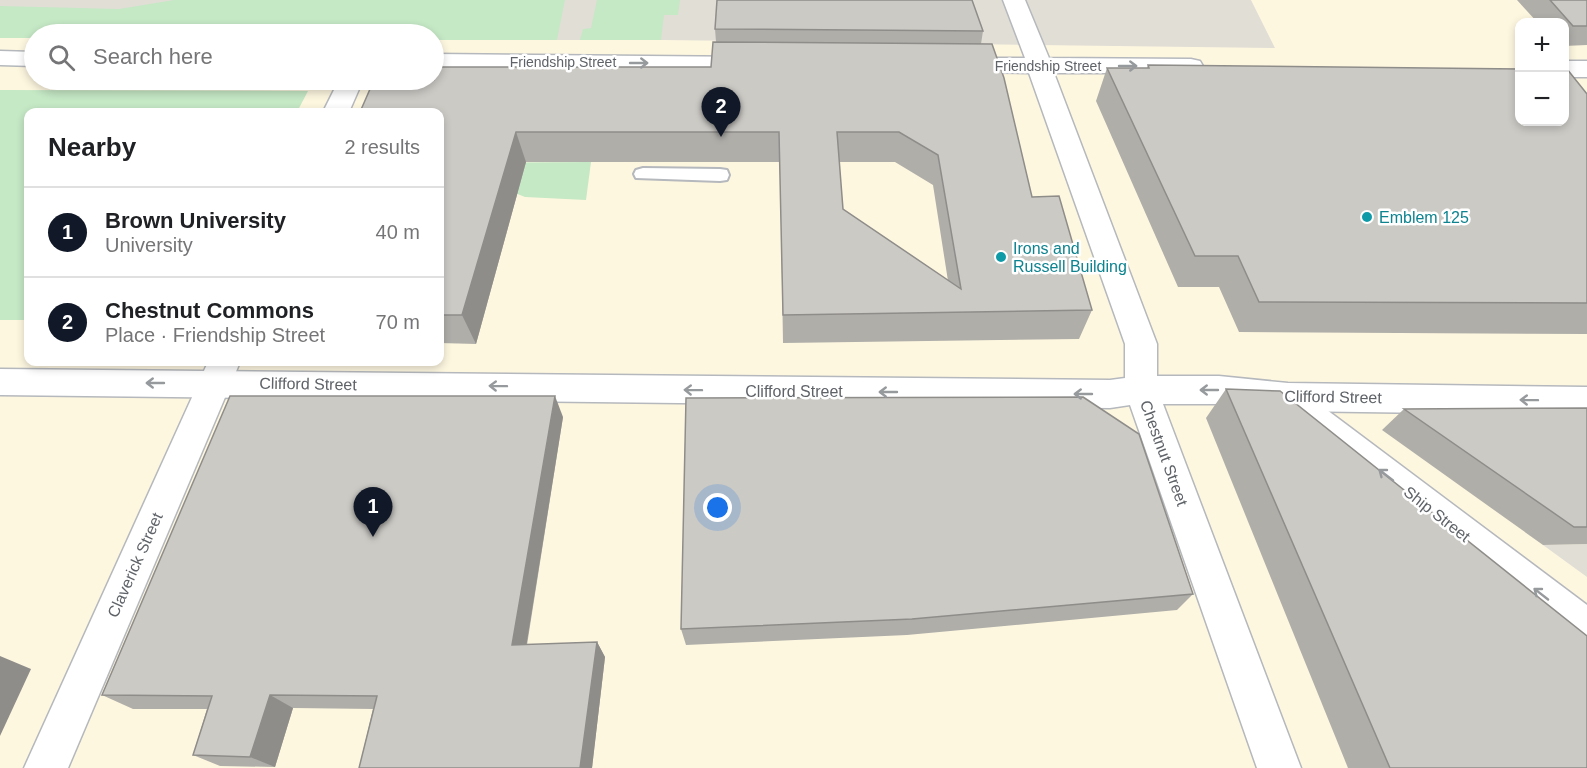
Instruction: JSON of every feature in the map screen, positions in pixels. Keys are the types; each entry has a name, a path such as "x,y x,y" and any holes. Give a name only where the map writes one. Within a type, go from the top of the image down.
{"street":[{"name":"Chestnut Street","path":"1014,0 1141,344 1141,390 1279,768"},
{"path":"0,58 24,59"},
{"name":"Friendship Street","path":"444,62 778,64"},
{"name":"Friendship Street","path":"932,65 1208,67"},
{"path":"1569,69 1587,69"},
{"path":"338,108 346,90"},
{"name":"Clifford Street","path":"0,382 219,373 1110,394 1141,390 1219,390 1288,397 1587,401"},
{"name":"Claverick Street","path":"46,768 219,373"},
{"name":"Ship Street","path":"1288,397 1587,629"}],"lane":[{"path":"644,174 720,175"}],"shaded area":[{"path":"0,0 1587,0 1587,768 0,768"},
{"path":"0,0 1251,0 1275,48 661,40 444,40 444,24 24,24 24,38 0,38"},
{"path":"1587,544 1587,577 1543,545"}],"green space":[{"path":"174,0 565,0 557,40 444,40 444,24 24,24 24,38 0,38 0,6 119,9"},
{"path":"597,0 680,0 678,15 664,15 661,40 580,40 583,29 591,28"},
{"path":"0,90 308,91 299,108 24,108 24,320 0,320"},
{"path":"591,162 586,200 525,197 444,163"}],"building":[{"path":"717,0 972,0 983,31 715,29"},
{"path":"1550,0 1587,0 1587,26 1573,26 1569,18 1566,18"},
{"path":"713,42 992,44 1004,78 1032,197 1059,196 1092,310 783,315 779,132 516,132 462,315 444,315 444,108 362,108 370,90 444,90 444,67 711,67","holes":["837,132 899,132 938,155 961,289 843,209"]},
{"name":"Emblem 125","path":"1148,65 1515,69 1515,126 1569,126 1569,72 1587,94 1587,303 1259,302 1238,256 1195,256 1107,68 1149,68"},
{"path":"1226,389 1280,391 1587,636 1587,768 1390,768"},
{"path":"230,396 555,396 512,645 597,642 580,768 359,768 377,696 270,695 250,757 193,755 212,696 102,695"},
{"path":"1083,397 1139,434 1193,594 912,619 681,629 686,398"},
{"path":"1587,408 1587,527 1574,527 1404,409"}],"place":[{"name":"Chestnut Commons","path":"721,137"},
{"name":"Emblem 125","path":"1367,217"},
{"name":"Irons and Russell Building","path":"1001,257"},
{"name":"Brown University","path":"373,537"}]}
